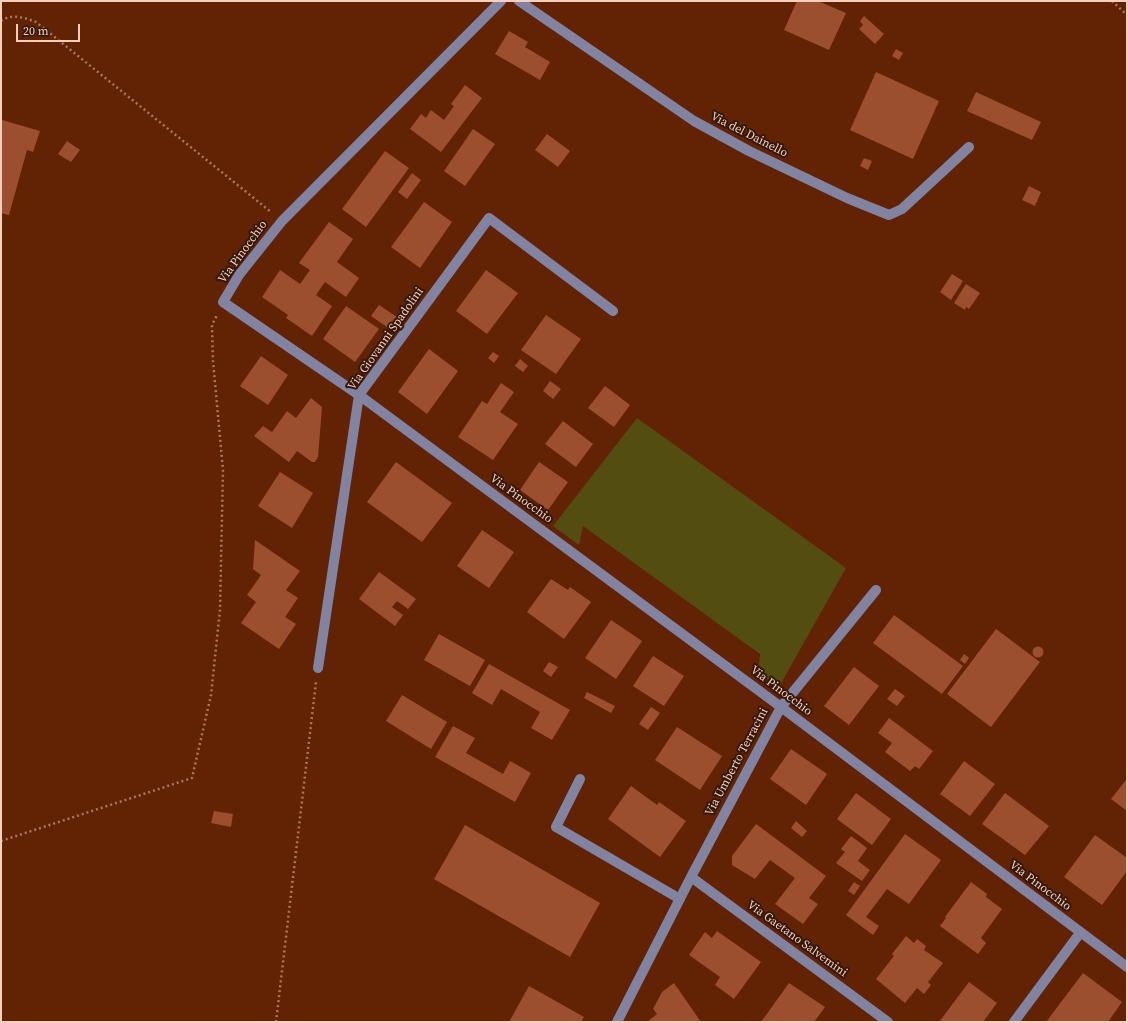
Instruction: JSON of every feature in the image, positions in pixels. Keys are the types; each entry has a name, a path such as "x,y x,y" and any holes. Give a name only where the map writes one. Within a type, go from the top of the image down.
{"street":[{"name":"Via Pinocchio","path":"500,1 282,221 239,274 223,302 359,395 781,707 1127,967"},
{"name":"Via del Dainello","path":"519,1 694,121 756,155 846,198 889,215 902,208 969,147"},
{"name":"Via Giovanni Spadolini","path":"318,668 359,395 489,218 613,311"},
{"name":"Via Umberto Terracini","path":"617,1022 680,898 781,707 876,590"},
{"path":"580,779 556,827 680,898"},
{"name":"Via Gaetano Salvemini","path":"691,877 888,1022"},
{"path":"1014,1022 1080,933"}],"path":[{"path":"1112,1 1127,15"},
{"path":"1,21 5,18 22,16 36,22 282,221"},
{"path":"1,841 192,778 211,695 220,610 223,470 213,361 212,325 223,302"},
{"path":"276,1022 318,668"}],"shaded area":[{"path":"637,418 846,568 780,685 758,675 760,654 583,526 579,545 553,526"}],"building":[{"path":"797,1 818,1 846,13 829,50 784,30"},
{"path":"864,16 884,34 875,44 859,29 863,25 860,21"},
{"path":"509,31 528,42 525,47 550,62 540,80 495,54"},
{"path":"896,49 903,53 899,60 892,56"},
{"path":"876,72 939,101 913,159 850,130"},
{"path":"465,85 482,98 441,152 410,129 421,114 426,118 431,110 444,120 454,106 451,104"},
{"path":"976,92 1041,122 1032,140 967,111"},
{"path":"2,120 40,131 33,152 27,150 9,215 1,213"},
{"path":"473,129 495,144 465,186 444,171"},
{"path":"547,134 570,151 558,167 535,150"},
{"path":"67,141 80,150 71,162 58,154"},
{"path":"385,151 409,168 366,227 342,209"},
{"path":"864,158 872,161 868,170 860,166"},
{"path":"412,173 421,180 407,199 398,192"},
{"path":"1029,186 1041,192 1035,206 1022,200"},
{"path":"424,202 452,222 420,268 391,247"},
{"path":"329,222 353,239 337,262 359,278 346,297 325,282 316,295 332,306 312,336 286,318 288,315 262,297 280,270 300,284 310,270 299,263"},
{"path":"486,270 518,293 487,334 456,311"},
{"path":"952,274 963,281 951,300 940,292"},
{"path":"966,284 980,293 969,309 966,307 965,310 954,303"},
{"path":"379,305 397,317 390,329 371,316"},
{"path":"346,306 379,329 355,362 323,339"},
{"path":"546,315 581,339 556,374 521,350"},
{"path":"429,349 458,371 427,414 398,392"},
{"path":"493,352 499,356 494,363 488,358"},
{"path":"261,356 288,375 268,405 240,386"},
{"path":"520,359 528,366 523,372 515,366"},
{"path":"550,381 561,389 553,399 543,391"},
{"path":"501,383 514,392 500,412 518,424 493,460 458,437 482,401 487,404"},
{"path":"605,386 630,405 614,427 588,408"},
{"path":"311,398 322,407 318,457 315,462 312,462 297,451 289,462 254,436 263,426 272,432 287,411 296,418"},
{"path":"563,421 593,444 576,467 545,444"},
{"path":"396,462 452,503 422,542 367,502"},
{"path":"539,462 568,482 548,510 520,490"},
{"path":"280,472 313,493 292,528 258,506"},
{"path":"482,530 514,552 489,588 457,566"},
{"path":"255,540 300,571 286,590 298,598 285,617 296,624 279,649 241,623 256,602 247,595 261,575 253,569"},
{"path":"379,572 416,599 408,609 397,601 392,607 403,615 395,626 359,599"},
{"path":"551,579 568,590 570,587 591,602 564,639 527,612"},
{"path":"894,615 963,666 942,694 873,643"},
{"path":"611,620 642,641 616,679 585,658"},
{"path":"996,629 1040,662 991,727 947,694"},
{"path":"439,634 485,660 470,686 424,660"},
{"path":"1036,647 1040,647 1042,648 1042,656 1036,657 1033,654 1033,650"},
{"path":"964,654 969,658 965,664 960,660"},
{"path":"653,656 684,676 664,706 633,686"},
{"path":"549,662 558,667 551,677 543,671"},
{"path":"489,664 570,710 552,740 531,728 540,712 501,689 492,705 472,693"},
{"path":"854,667 879,686 849,725 824,706"},
{"path":"895,689 905,696 897,706 887,699"},
{"path":"587,692 615,706 611,713 584,698"},
{"path":"402,695 447,722 431,749 386,721"},
{"path":"651,707 660,713 648,730 639,724"},
{"path":"889,718 933,751 919,769 915,766 910,771 885,752 892,743 878,733"},
{"path":"453,726 475,738 466,753 503,774 510,761 531,773 515,802 435,757"},
{"path":"677,727 722,756 700,790 655,760"},
{"path":"791,749 827,774 806,805 770,779"},
{"path":"964,761 995,784 970,816 940,794"},
{"path":"1126,780 1127,781 1127,811 1111,799"},
{"path":"631,786 657,805 659,802 686,821 660,857 608,819"},
{"path":"856,793 891,819 872,845 837,819"},
{"path":"1005,793 1049,826 1025,855 982,824"},
{"path":"214,811 233,814 231,827 211,823"},
{"path":"796,821 807,831 802,837 791,828"},
{"path":"756,824 826,876 809,898 818,904 803,924 775,904 795,878 770,860 755,879 732,865 732,856"},
{"path":"465,825 600,903 570,957 434,879"},
{"path":"905,834 941,860 909,904 887,889 866,917 879,926 873,935 846,915"},
{"path":"1095,835 1127,858 1127,871 1102,905 1064,877"},
{"path":"851,836 867,848 858,861 870,870 862,881 836,863 845,852 841,849"},
{"path":"854,882 860,886 854,895 848,891"},
{"path":"971,882 987,894 986,897 1002,909 981,938 986,943 978,954 940,926"},
{"path":"717,931 761,962 734,999 715,985 720,977 689,955 705,932 712,938"},
{"path":"906,936 914,943 917,939 926,946 924,950 943,963 928,982 931,985 924,994 917,988 905,1003 876,979 894,956 892,954"},
{"path":"1083,973 1122,1002 1108,1022 1046,1022"},
{"path":"969,982 997,1003 983,1022 939,1022"},
{"path":"674,983 701,1022 647,1022 657,1014 653,1009 662,992"},
{"path":"789,983 825,1007 814,1022 761,1022"},
{"path":"529,986 584,1017 581,1022 509,1022"}]}
